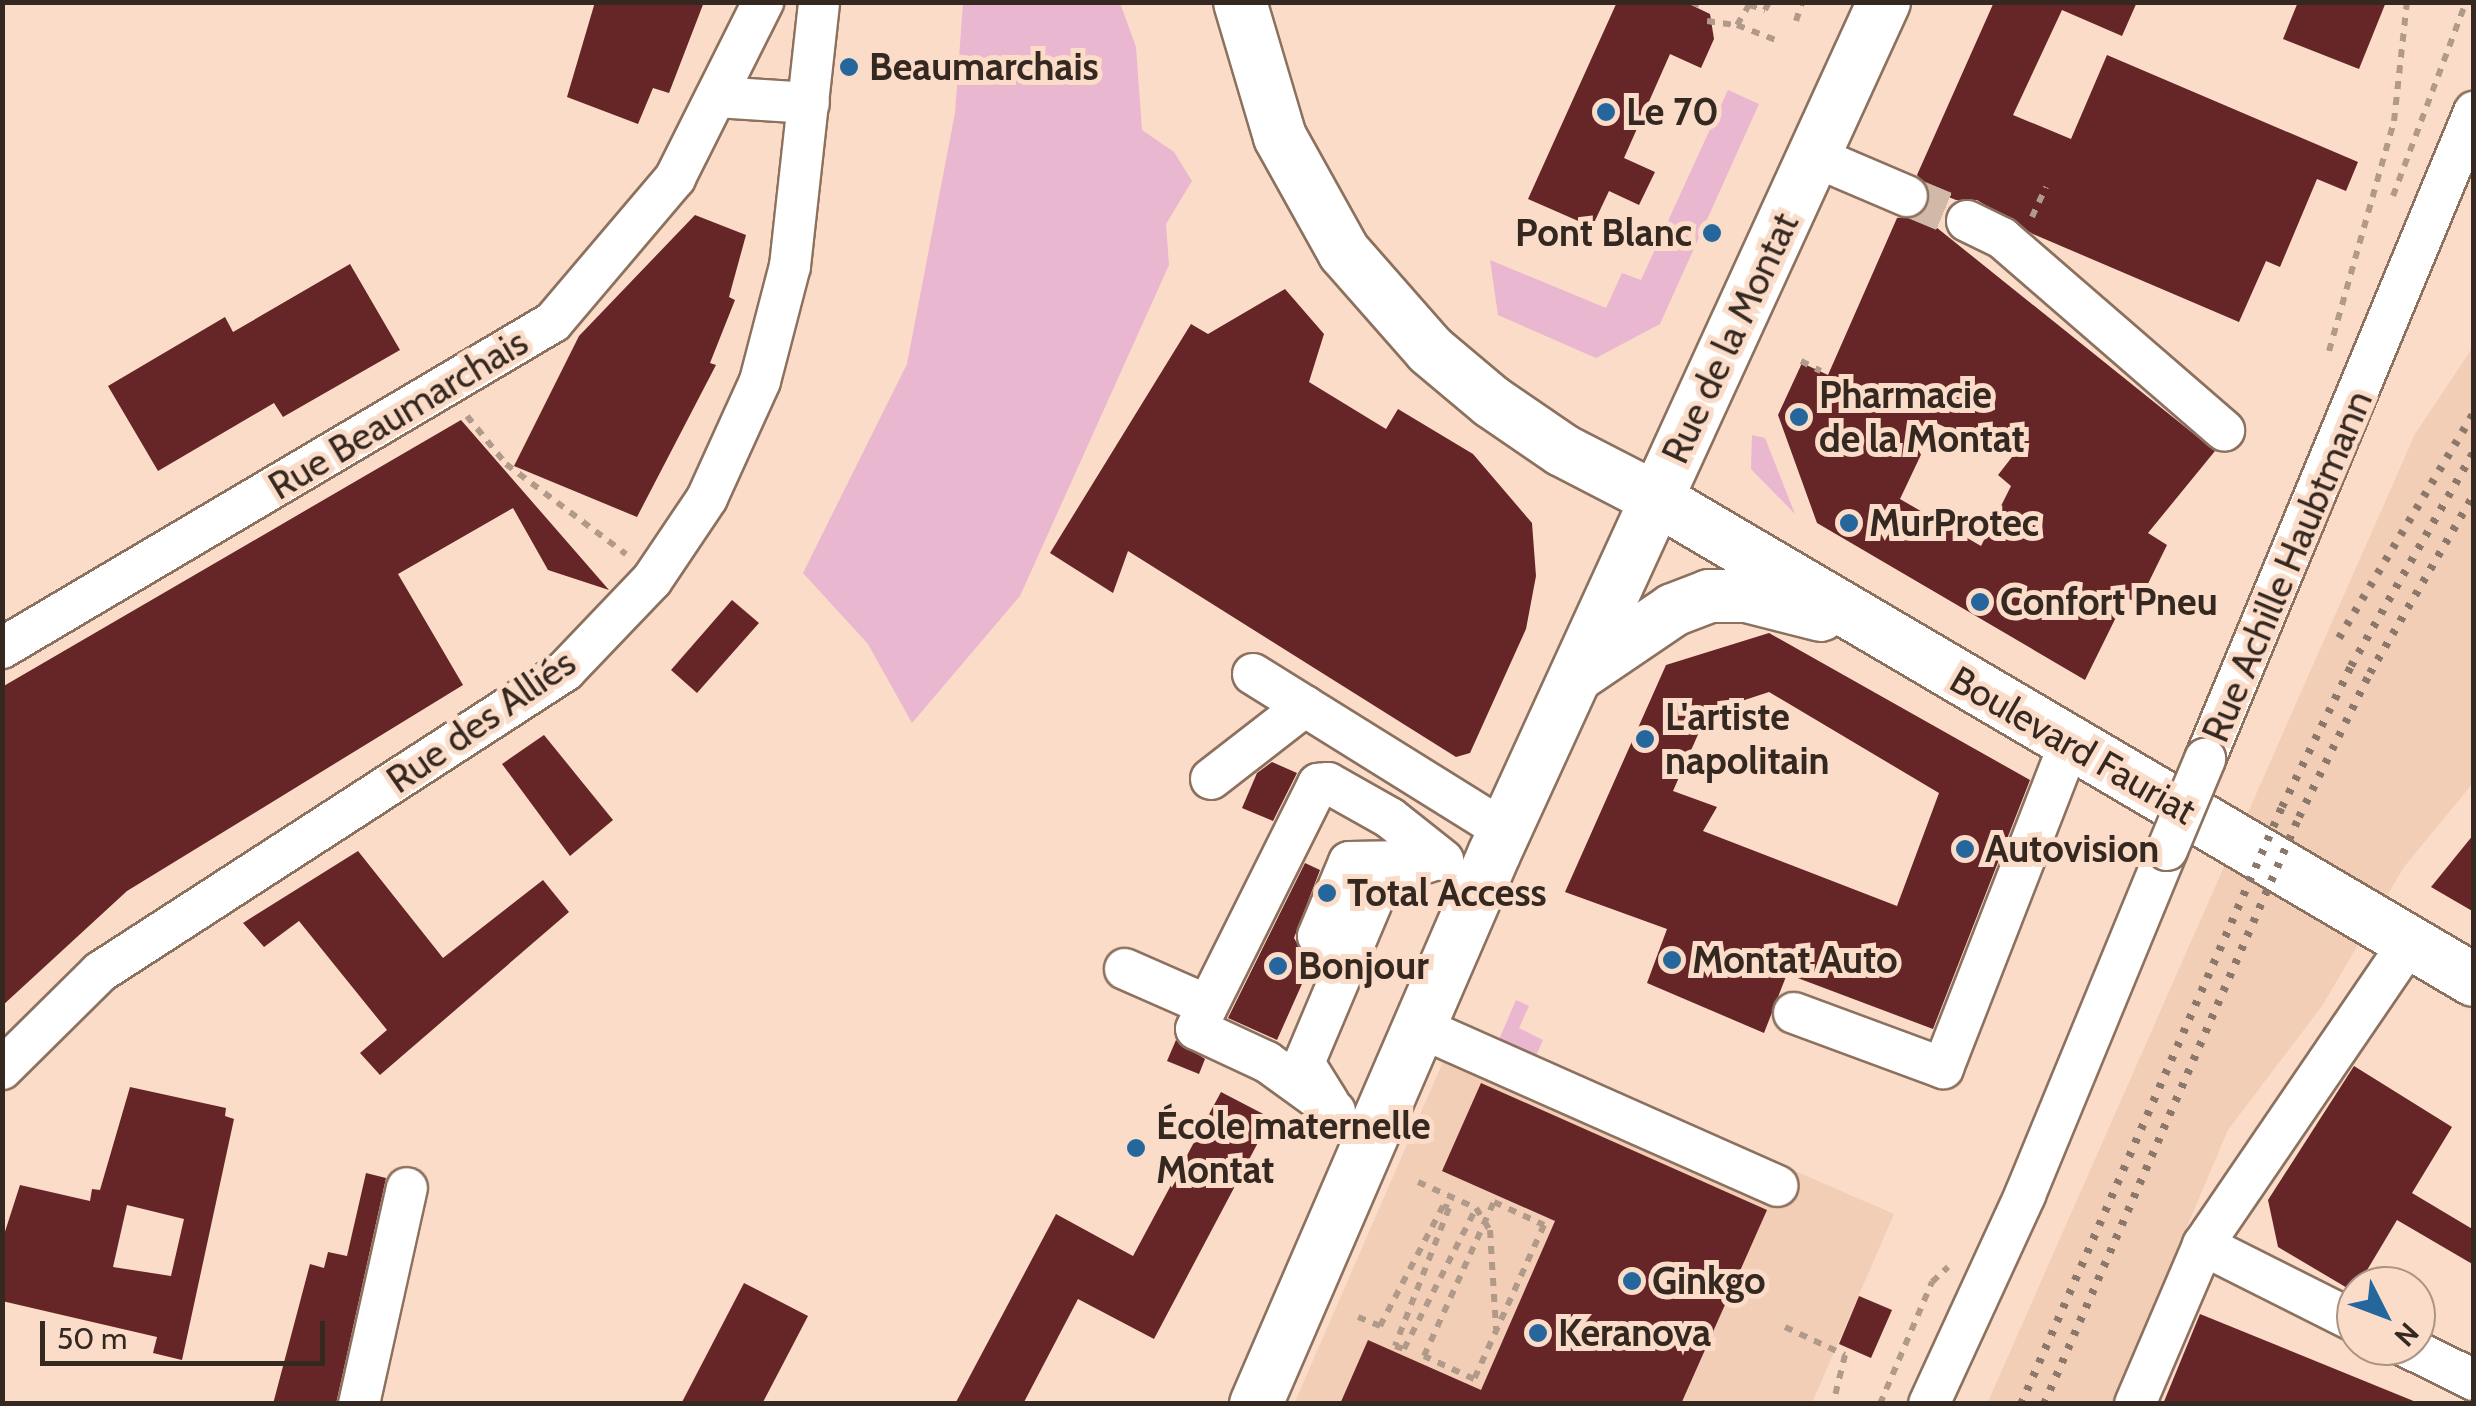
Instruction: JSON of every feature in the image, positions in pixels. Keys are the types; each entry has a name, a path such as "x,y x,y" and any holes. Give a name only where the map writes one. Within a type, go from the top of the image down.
{"main road":[{"name":"Boulevard Fauriat","path":"1240,2 1280,138 1344,252 1430,350 1492,402 1562,450 1655,498 2474,980"},
{"name":"Rue de la Montat","path":"1256,1404 1352,1129 1419,1027 1655,498 1884,2"},
{"name":"Boulevard Fauriat","path":"1578,674 1673,610 1709,596 1747,596 1880,631"}],"street":[{"name":"Rue Beaumarchais","path":"2,648 553,322 675,178 763,2"},
{"name":"Rue des Alliés","path":"2,1070 100,972 565,671 652,580 707,498 760,381 790,266 819,2"},
{"path":"717,97 809,103"},
{"name":"Rue Achille Haubtmann","path":"1930,1404 2025,1195 2474,112"},
{"path":"1814,156 1907,196"},
{"path":"1967,222 2002,238 2224,430"},
{"path":"1253,674 1499,842"},
{"path":"1211,779 1305,706"},
{"path":"1794,1013 1943,1068 2070,744"},
{"path":"1259,921 1312,790 1323,782 1390,818 1437,860"},
{"path":"1343,970 1318,936 1349,862 1437,860 1499,842"},
{"path":"1352,1129 1266,1062 1196,1029 1207,1005 1310,844 1437,860"},
{"path":"1259,921 1343,970"},
{"path":"2135,1404 2202,1245 2409,943"},
{"path":"1125,969 1207,1005"},
{"path":"1343,970 1304,1063 1352,1129"},
{"path":"1419,1027 1777,1186"},
{"path":"359,1404 407,1188"},
{"path":"2202,1245 2336,1312"},
{"path":"2436,1361 2474,1380"}],"path":[{"path":"1737,25 1748,5 1765,10 1770,2"},
{"path":"1796,21 1802,2"},
{"path":"2326,361 2394,121 2407,2"},
{"path":"1707,22 1737,25 1781,42"},
{"path":"2034,214 2046,187"},
{"path":"1801,361 1822,370"},
{"path":"444,387 506,464 623,551 652,580"},
{"path":"1418,1182 1476,1208 1485,1222 1496,1329"},
{"path":"1494,1202 1544,1224 1496,1329 1474,1378 1424,1356 1494,1202"},
{"path":"1358,1317 1380,1326 1443,1206 1449,1208 1395,1346 1404,1349 1476,1208"},
{"path":"1785,1327 1846,1356 1834,1404"}],"shaded area":[{"path":"963,3 1120,3 1136,47 1142,130 1174,152 1192,181 1166,224 1169,265 1020,596 912,723 868,644 803,573 907,364 955,113"},
{"path":"1728,90 1759,104 1660,324 1596,358 1498,315 1490,260 1606,308 1622,273 1641,280"},
{"path":"2473,347 2473,783 2404,867 2322,1006 2228,1130 2112,1403 1987,1404 2415,434"},
{"path":"1752,435 1765,438 1795,514 1751,469"},
{"path":"1516,1000 1529,1006 1519,1028 1543,1040 1535,1058 1498,1042"},
{"path":"1459,1025 1894,1214 1812,1403 1294,1404"}],"building":[{"path":"595,2 704,2 669,93 653,88 638,124 567,97"},
{"name":"Le 70","path":"1617,2 1685,2 1710,14 1714,39 1701,68 1670,54 1624,158 1655,172 1639,205 1609,191 1592,227 1528,199"},
{"path":"1994,2 2137,2 2122,36 2062,10 2013,115 2071,139 2107,55 2358,162 2346,191 2317,179 2280,267 2266,261 2239,322 2033,234 1977,200 1956,200 1929,189 1917,175"},
{"path":"2298,2 2386,2 2359,69 2283,39"},
{"path":"695,215 746,235 729,297 735,300 710,363 716,365 637,517 514,466 579,336"},
{"path":"1921,215 2215,451 2148,533 2167,545 2138,604 2126,597 2085,680 1817,523 1778,415 1802,363 1828,375 1897,218","holes":["1936,423 2012,457 1998,475 2011,486 1981,546 1900,499"]},
{"path":"350,264 400,350 283,417 274,403 158,471 108,386 225,317 233,332"},
{"path":"1285,289 1324,334 1309,382 1386,429 1398,409 1473,454 1532,523 1536,576 1526,629 1470,753 1456,757 1128,551 1113,593 1050,553 1191,324 1208,334"},
{"path":"461,420 609,590 548,570 513,508 398,574 463,685 127,891 2,1006 2,687"},
{"path":"732,600 759,623 697,693 671,670"},
{"path":"1769,633 2030,780 1933,1029 1787,974 1764,1033 1647,983 1667,929 1565,892 1666,665","holes":["1769,692 1939,793 1897,906 1703,831 1717,807 1673,791 1708,712"]},
{"path":"544,735 613,820 570,856 502,764"},
{"path":"1272,762 1297,773 1273,821 1242,808 1257,773"},
{"path":"2474,834 2474,912 2431,887"},
{"path":"358,851 443,958 543,880 569,912 380,1075 360,1053 387,1030 299,921 264,947 243,923"},
{"path":"1305,863 1320,870 1294,938 1310,966 1277,1040 1228,1018"},
{"path":"1176,1040 1205,1059 1199,1074 1167,1061"},
{"path":"2354,1066 2452,1127 2412,1193 2474,1230 2474,1265 2397,1220 2370,1266 2336,1266 2336,1281 2278,1247 2268,1200"},
{"name":"Ginkgo","path":"1481,1083 1767,1210 1681,1404 1340,1404 1368,1340 1481,1390 1555,1221 1442,1171"},
{"path":"130,1087 226,1108 225,1116 234,1119 182,1360 153,1353 157,1337 2,1301 2,1241 20,1185 90,1201 92,1189 100,1190","holes":["127,1205 184,1219 171,1276 113,1267"]},
{"path":"1221,1092 1271,1118 1154,1339 1078,1299 1023,1404 955,1404 1056,1214 1133,1256"},
{"path":"366,1173 386,1178 336,1404 273,1404 310,1264 324,1268 328,1252 347,1256"},
{"path":"744,1283 808,1316 762,1404 681,1404"},
{"path":"1859,1296 1892,1310 1871,1358 1839,1344"},
{"path":"2200,1314 2416,1402 2416,1404 2163,1404"}],"tunnel":[{"path":"1907,196 1967,221"}],"railway":[{"path":"2339,638 2474,412"},
{"path":"2021,1404 2282,807 2351,666 2474,451"},
{"path":"2044,1404 2299,817 2370,673 2474,494"}],"place":[{"name":"Beaumarchais","path":"849,67"},
{"name":"Le 70","path":"1606,112"},
{"name":"Pont Blanc","path":"1712,233"},
{"name":"Pharmacie de la Montat","path":"1799,417"},
{"name":"MurProtec","path":"1849,523"},
{"name":"Confort Pneu","path":"1980,602"},
{"name":"L'artiste napolitain","path":"1645,739"},
{"name":"Autovision","path":"1965,849"},
{"name":"Total Access","path":"1327,893"},
{"name":"Montat Auto","path":"1672,960"},
{"name":"Bonjour","path":"1278,966"},
{"name":"École maternelle Montat","path":"1136,1148"},
{"name":"Ginkgo","path":"1632,1281"},
{"name":"Keranova","path":"1538,1333"}]}
